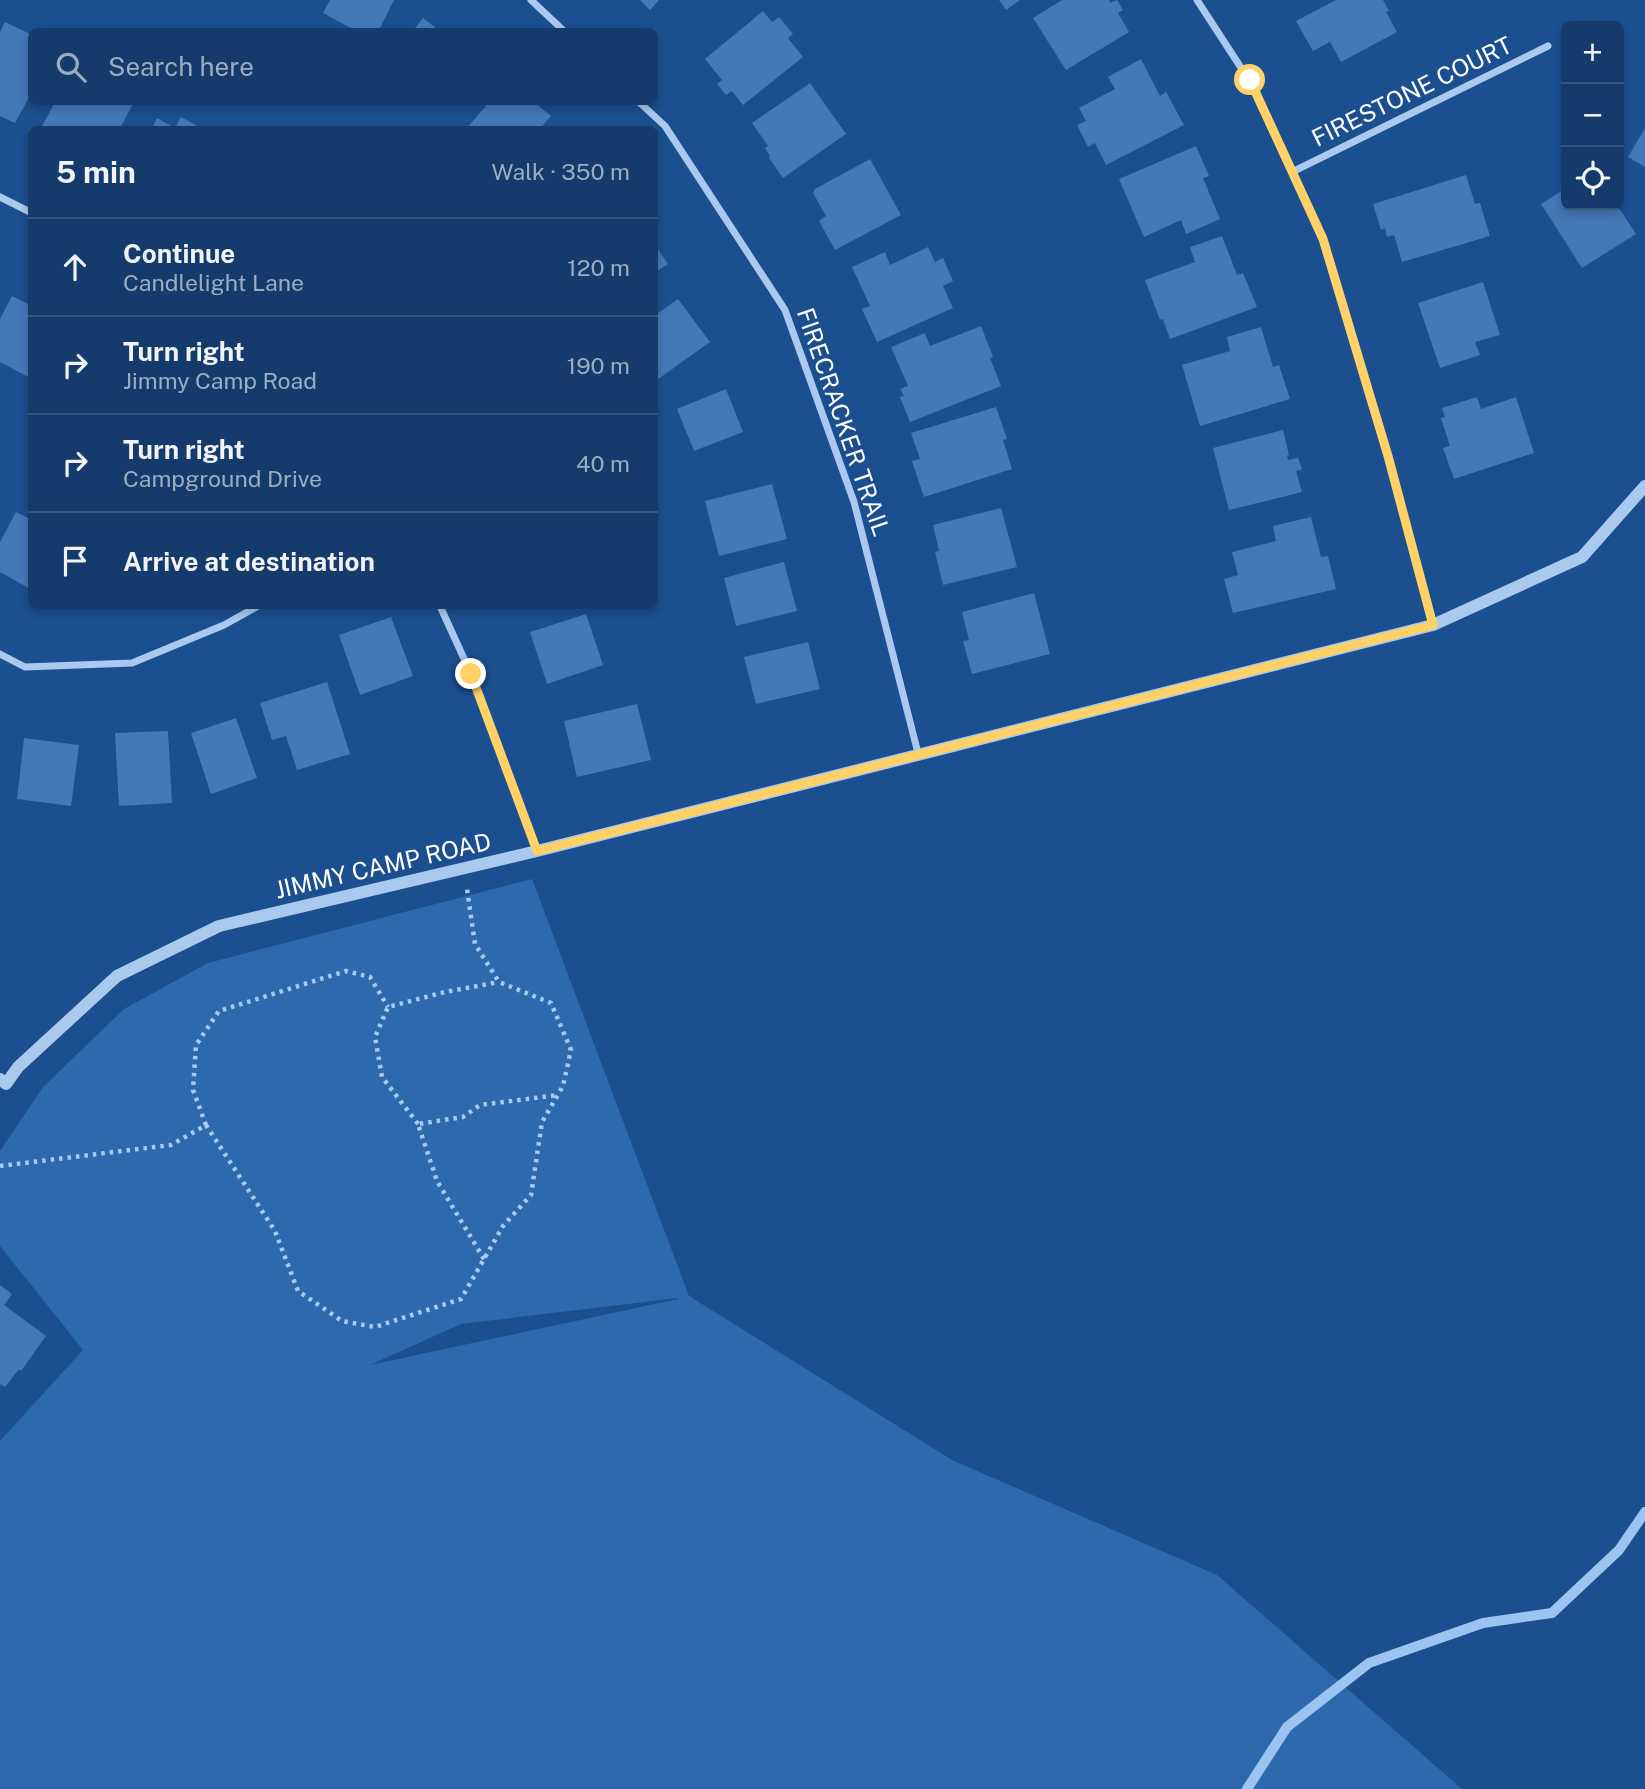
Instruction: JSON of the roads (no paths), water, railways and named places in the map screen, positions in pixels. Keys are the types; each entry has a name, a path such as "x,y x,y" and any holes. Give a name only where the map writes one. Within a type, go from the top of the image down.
{"street":[{"path":"531,0 561,28"},
{"path":"1197,0 1250,80 1323,239 1388,456 1433,625"},
{"name":"FIRESTONE COURT","path":"1292,172 1548,46"},
{"name":"FIRECRACKER TRAIL","path":"642,105 665,126 785,310 854,502 918,753"},
{"path":"0,197 28,211"},
{"name":"JIMMY CAMP ROAD","path":"2,1086 18,1067 117,976 219,926 537,851 1433,625 1581,557 1645,486"},
{"path":"0,654 24,667 132,663 224,625 253,609"},
{"path":"441,609 471,674 537,851"}],"waterway":[{"path":"1247,1789 1287,1727 1369,1663 1483,1623 1552,1613 1619,1550 1645,1512"}]}
